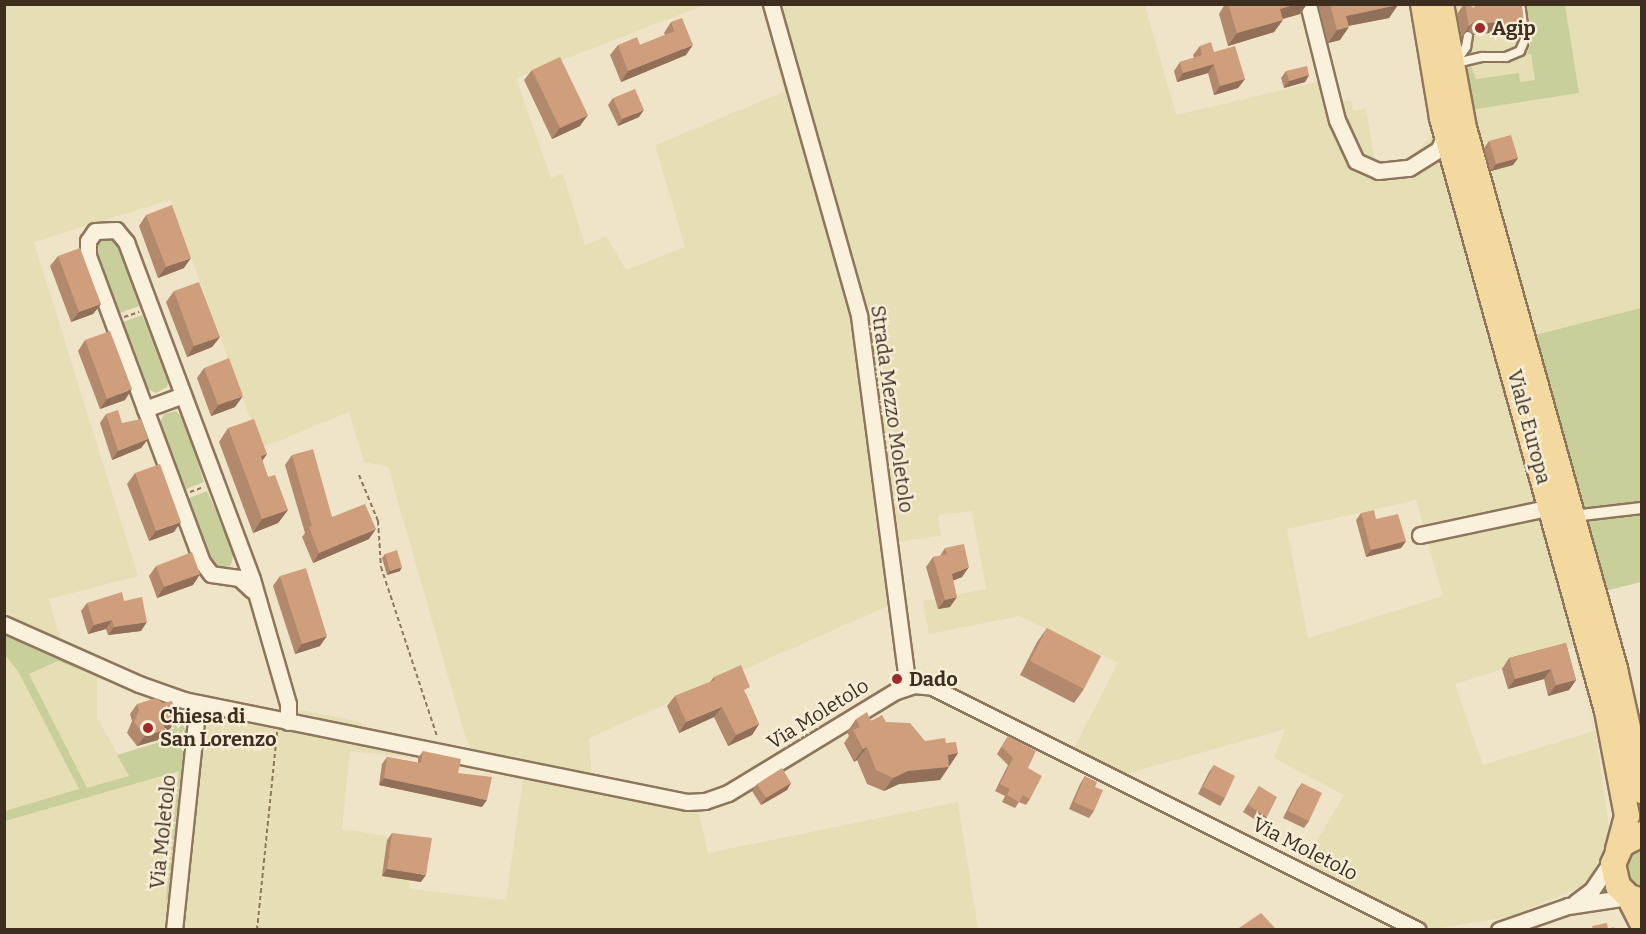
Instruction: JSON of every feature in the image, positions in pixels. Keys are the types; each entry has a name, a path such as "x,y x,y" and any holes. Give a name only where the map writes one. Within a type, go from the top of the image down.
{"main road":[{"name":"Viale Europa","path":"1422,4 1443,124 1562,512 1626,711 1641,791"},
{"name":"Viale Europa","path":"1440,4 1454,76 1562,512 1612,735 1627,816 1616,853 1614,879 1635,899 1641,922"},
{"path":"1616,853 1628,840 1641,834"}],"street":[{"name":"Strada Mezzo Moletolo","path":"771,4 859,316 908,686"},
{"path":"1308,4 1337,120 1356,161 1384,171 1416,165 1439,149 1445,135 1443,124"},
{"path":"252,590 239,578 211,574 203,565 87,252 88,240 99,229 116,230 124,238 240,548 287,700 285,721"},
{"path":"145,409 183,395"},
{"path":"1420,535 1562,512 1641,508"},
{"path":"225,576 239,566 240,548"},
{"name":"Via Moletolo","path":"4,624 139,684 198,703 657,797 705,801 742,785 908,686 942,691 1418,930"},
{"name":"Via Moletolo","path":"174,930 198,703"},
{"path":"1568,906 1592,890 1616,853"},
{"path":"1499,930 1568,906 1635,899"}],"lane":[{"path":"1454,76 1461,60 1500,58 1520,51 1525,39 1520,4"},
{"path":"1454,76 1468,36"}],"path":[{"path":"124,327 121,318 142,310 146,321"},
{"path":"359,475 378,521 381,567 442,753"},
{"path":"183,485 186,494 216,483"},
{"path":"257,930 273,753 285,721"}],"shaded area":[{"path":"5,5 705,5 516,78 551,178 563,173 585,246 606,236 626,270 685,247 655,145 784,92 762,5 1145,5 1176,115 1334,78 1340,101 1351,101 1353,111 1366,109 1375,161 1388,163 1412,157 1432,135 1413,5 1641,5 1641,308 1491,346 1571,630 1596,736 1610,833 1592,876 1577,889 1508,917 1433,929 1302,866 1344,795 1274,758 1285,729 1126,774 1074,748 1118,663 1019,616 929,634 923,601 986,589 972,511 938,515 941,536 882,544 890,605 589,738 593,794 699,813 708,853 958,802 978,929 5,930","holes":["170,200 261,448 349,412 364,462 388,467 467,742 475,753 364,734 360,722 307,711 276,709 271,714 167,690 62,644 49,599 138,576 34,242","1416,500 1443,596 1308,638 1287,529","1574,647 1594,731 1483,765 1455,684","97,678 186,710 189,718 127,770 97,718","350,751 442,761 523,780 506,900 409,889 410,879 383,875 387,836 342,829"]}],"green space":[{"path":"1526,5 1565,5 1579,93 1470,110 1463,72 1471,66 1476,79 1519,73 1520,82 1535,80 1531,54 1527,55 1533,35"},
{"path":"109,234 119,243 139,306 120,313 94,252 96,239"},
{"path":"1641,308 1641,582 1605,591 1535,335"},
{"path":"142,315 169,379 167,387 156,393 145,388 123,322"},
{"path":"176,411 185,420 204,482 186,489 159,425 164,414"},
{"path":"207,491 234,552 231,565 223,570 211,565 189,498"},
{"path":"5,629 114,679 113,683 58,661 29,674 87,788 129,776 117,755 160,742 158,734 174,729 172,723 192,717 174,901 166,900 179,771 5,821 5,811 79,789 18,671 5,655"},
{"path":"1642,850 1641,886 1629,878 1627,866 1632,855"}],"building":[{"path":"1228,4 1297,4 1280,9 1283,20 1237,33"},
{"path":"1330,4 1398,5 1346,16 1349,27 1337,30"},
{"path":"1465,4 1474,8 1476,4 1522,4 1524,23 1504,26 1503,21 1481,24 1476,20 1469,26"},
{"path":"682,18 693,45 628,71 618,45 637,37 640,45 675,31 671,22"},
{"path":"1211,42 1214,52 1235,46 1245,79 1220,86 1214,64 1183,73 1180,62 1202,55 1200,46"},
{"path":"560,57 588,115 560,128 532,70"},
{"path":"1307,66 1309,75 1289,81 1286,71"},
{"path":"635,89 644,110 622,119 613,98"},
{"path":"1511,135 1518,158 1496,164 1489,141"},
{"path":"172,205 191,258 166,267 146,215"},
{"path":"80,248 101,304 79,312 58,256"},
{"path":"199,282 220,337 194,346 174,291"},
{"path":"110,331 132,389 107,399 85,340"},
{"path":"229,358 243,396 218,405 204,368"},
{"path":"118,410 122,423 141,419 148,439 118,451 106,414"},
{"path":"254,419 267,454 261,456 268,477 275,475 288,510 262,519 228,428"},
{"path":"313,449 332,517 365,504 376,529 319,553 309,527 312,526 292,455"},
{"path":"160,464 181,522 156,531 135,473"},
{"path":"1374,510 1376,519 1398,514 1406,541 1371,550 1361,513"},
{"path":"964,544 969,567 952,574 957,597 945,600 933,557 947,554 945,548"},
{"path":"397,550 402,567 390,571 385,554"},
{"path":"192,552 200,574 164,587 156,566"},
{"path":"306,568 327,636 302,644 280,576"},
{"path":"122,592 124,601 142,597 147,622 114,627 112,620 94,625 87,603"},
{"path":"1047,628 1101,656 1084,689 1030,661"},
{"path":"1566,643 1576,680 1556,685 1551,669 1515,679 1509,658"},
{"path":"741,665 750,687 744,690 759,724 736,735 722,707 686,722 675,696 715,680 714,677"},
{"path":"156,698 163,703 172,701 178,719 163,723 165,730 145,736 134,722 139,710 137,704"},
{"path":"867,712 871,721 882,715 886,722 910,723 925,741 945,738 946,743 956,742 958,753 948,755 949,767 908,771 893,778 876,770 867,747 863,749 853,730 860,727 856,719"},
{"path":"1008,736 1036,751 1028,768 1042,776 1030,799 1023,795 1019,802 1007,795 1010,789 1000,784 1013,758 1002,747"},
{"path":"423,751 461,759 458,773 492,777 487,800 384,778 387,757 421,763"},
{"path":"1214,765 1235,776 1225,798 1203,787"},
{"path":"782,768 791,783 766,798 757,784"},
{"path":"1085,776 1097,782 1095,787 1103,790 1094,811 1074,802"},
{"path":"1302,783 1322,793 1309,821 1288,811"},
{"path":"1259,786 1277,797 1267,817 1248,805"},
{"path":"392,833 432,838 426,875 387,869"},
{"path":"1261,913 1275,928 1274,930 1241,930 1239,928"},
{"path":"1607,923 1608,929 1614,927 1614,930 1593,930 1592,926"}],"place":[{"name":"Agip","path":"1480,28"},
{"name":"Dado","path":"897,679"},
{"name":"Chiesa di San Lorenzo","path":"148,728"}]}
